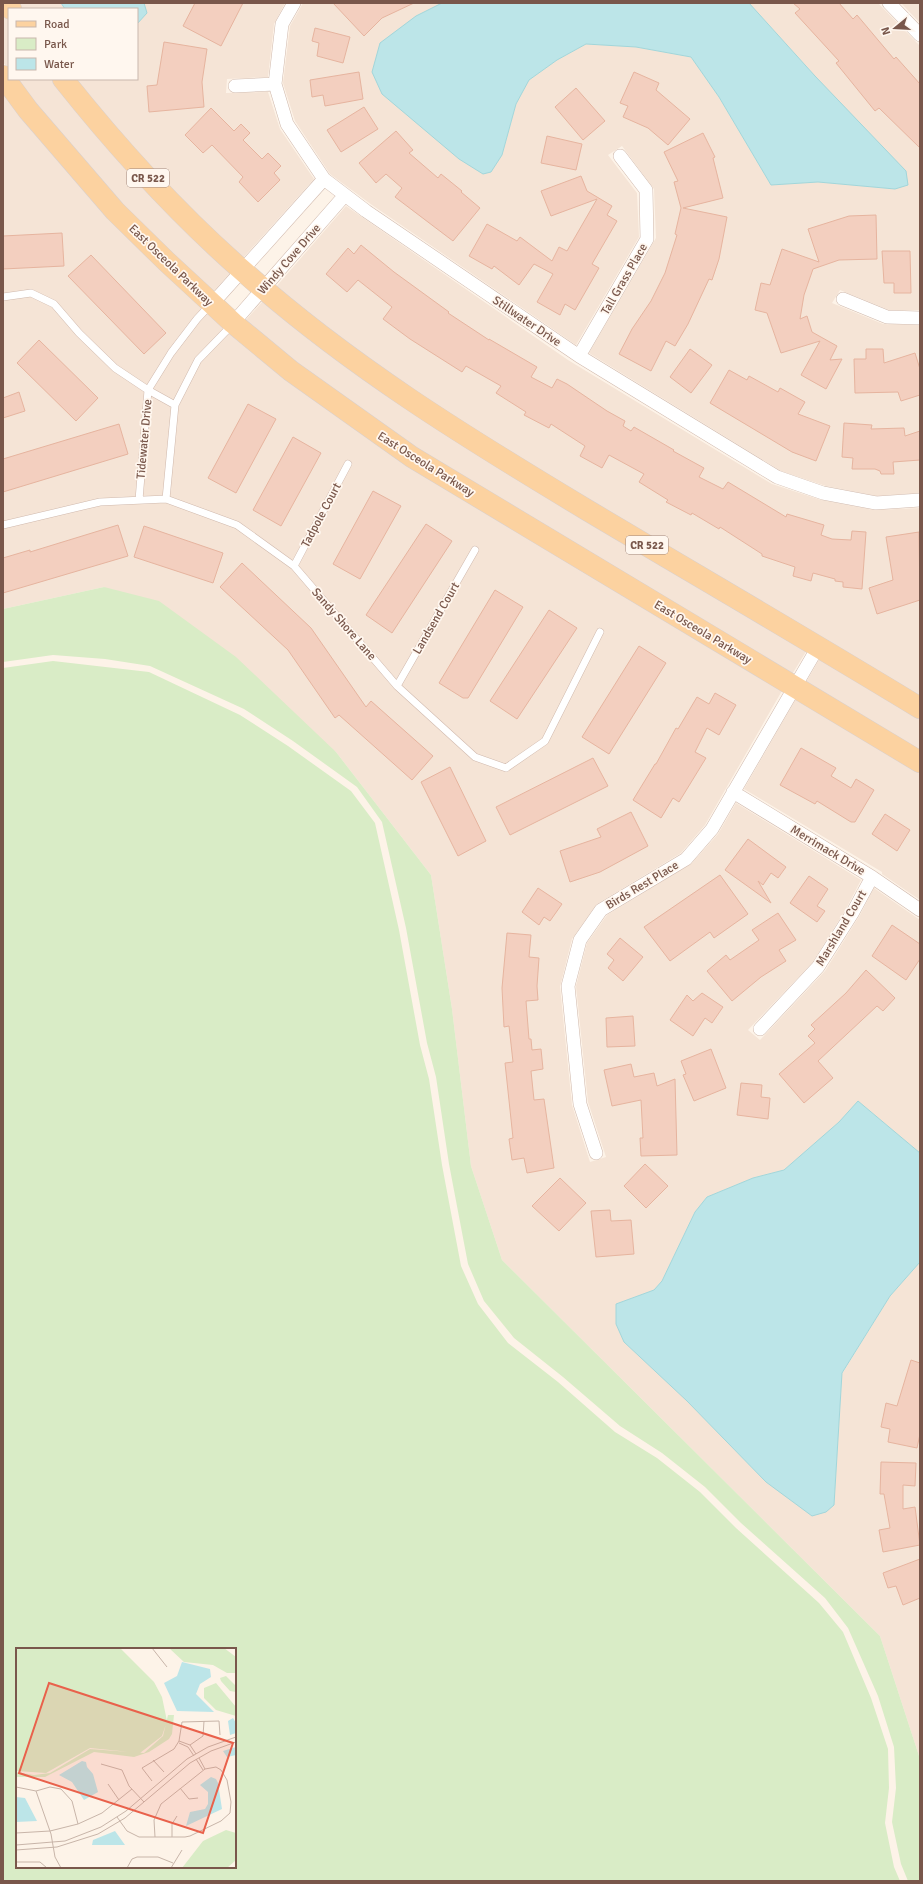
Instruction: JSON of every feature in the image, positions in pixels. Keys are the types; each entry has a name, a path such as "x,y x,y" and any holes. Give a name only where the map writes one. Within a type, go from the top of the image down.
{"main road":[{"name":"East Osceola Parkway","path":"3,76 28,110 115,211 212,304 291,371 412,457 920,762"},
{"name":"CR 522","path":"64,80 96,120 142,172 242,271 376,378 433,416 920,708"}],"street":[{"name":"Stillwater Drive","path":"294,3 282,24 275,84 287,124 324,179 366,211 578,356 777,478 823,493 876,503 920,500"},
{"path":"889,3 920,35"},
{"path":"234,86 275,84"},
{"name":"Tall Grass Place","path":"578,356 647,239 646,190 620,156"},
{"path":"212,304 324,179"},
{"name":"Windy Cove Drive","path":"233,323 345,195"},
{"path":"844,299 887,317 920,318"},
{"name":"Birds Rest Place","path":"596,1153 580,1104 568,986 580,940 601,910 686,859 712,829 818,647"},
{"name":"Merrimack Drive","path":"733,792 872,877 920,910"},
{"name":"Marshland Court","path":"760,1029 818,967 853,912 872,877"}],"lane":[{"path":"3,297 31,293 54,304 79,333 115,368 174,405"},
{"name":"Tidewater Drive","path":"139,500 148,390 171,353 197,319 212,304"},
{"path":"166,499 174,405 198,360 233,323"},
{"name":"Tadpole Court","path":"294,566 348,464"},
{"name":"Sandy Shore Lane","path":"3,525 100,502 166,499 237,526 294,566 398,686 475,757 506,768 545,741 600,632"},
{"name":"Landsend Court","path":"398,686 476,550"}],"shaded area":[{"path":"17,3 61,3 64,8 20,8"},
{"path":"144,3 285,3 274,24 268,77 227,79 226,93 268,92 280,129 314,179 242,259 149,167 74,80 138,80 138,23 147,13"},
{"path":"303,3 442,3 416,16 502,155 516,104 529,80 557,60 586,44 636,47 691,57 719,97 771,185 818,182 895,189 815,76 749,3 878,3 920,46 920,310 889,310 840,290 832,303 883,324 920,325 920,493 877,496 826,486 781,471 589,353 656,238 654,189 622,146 608,155 637,193 639,237 576,345 372,205 330,174 295,121 283,83 290,26"},
{"path":"901,3 920,3 920,23"},
{"path":"3,12 8,20 8,69 3,62"},
{"path":"16,80 53,80 89,125 231,272 212,293 122,206"},
{"path":"3,90 200,305 783,689 705,825 681,853 597,904 572,939 560,987 572,1105 590,1162 606,1157 588,1102 576,986 587,943 607,915 692,863 718,834 736,803 861,880 846,909 812,963 748,1030 760,1040 825,971 860,915 874,888 920,920 920,1153 858,1101 839,1122 784,1170 753,1178 707,1197 695,1212 662,1281 654,1290 616,1304 616,1324 624,1342 687,1401 766,1482 834,1505 842,1374 890,1296 920,1262 920,1759 880,1636 502,1260 471,1166 452,1009 431,875 336,752 104,587 3,609"},
{"path":"346,206 568,360 772,484 821,500 874,510 920,508 920,699 511,455 388,376 275,288"},
{"path":"264,300 807,650 791,676 417,450 350,405 244,322"},
{"path":"820,658 920,718 920,753 805,684"},
{"path":"797,697 920,771 920,900 882,874 882,872 744,789"}],"green space":[{"path":"104,587 159,601 236,657 336,752 431,875 452,1009 471,1166 502,1260 880,1636 920,1759 920,1881 908,1881 901,1864 892,1822 896,1788 894,1747 878,1696 848,1628 825,1598 741,1523 705,1487 662,1453 620,1426 563,1377 514,1338 484,1301 468,1264 449,1164 436,1077 427,1043 406,928 382,822 357,787 293,741 244,709 150,666 105,659 53,655 3,662 3,609"},
{"path":"53,661 149,672 240,715 288,746 351,791 375,823 399,930 420,1045 429,1079 442,1165 461,1266 478,1304 508,1343 558,1382 615,1432 657,1458 700,1492 736,1528 819,1603 843,1632 871,1698 888,1749 889,1788 885,1823 894,1867 900,1881 3,1881 3,668"}],"water":[{"path":"61,3 144,3 147,13 138,23 138,8 64,8"},
{"path":"442,3 749,3 815,76 906,171 908,185 895,189 818,182 771,185 719,97 691,57 636,47 586,44 557,60 529,80 516,104 502,155 491,172 483,174 459,159 382,94 372,72 380,43 416,16"},
{"path":"858,1101 920,1153 920,1262 890,1296 842,1373 834,1505 826,1512 812,1516 766,1482 687,1401 624,1342 616,1324 616,1304 654,1290 662,1281 695,1212 707,1197 753,1178 784,1170 839,1122"}],"building":[{"path":"195,3 243,3 221,46 183,26"},
{"path":"333,3 414,3 382,18 364,36"},
{"path":"793,3 839,3 853,19 857,15 894,59 896,57 920,84 920,148 879,108 875,111 836,63 839,61 795,13 800,9"},
{"path":"315,28 350,37 343,63 317,56 319,43 312,41"},
{"path":"164,42 207,49 202,82 204,107 149,112 147,86 157,85"},
{"path":"359,72 363,99 325,106 323,95 312,97 310,80"},
{"path":"634,72 659,83 656,90 690,119 668,145 648,128 623,117 628,106 620,103"},
{"path":"576,88 605,121 583,140 555,107"},
{"path":"364,107 378,129 341,152 327,130"},
{"path":"211,108 234,131 241,124 250,133 243,140 262,159 268,153 281,166 274,173 280,180 258,202 239,182 243,177 212,145 203,153 185,135"},
{"path":"396,131 413,150 409,153 438,178 441,174 480,208 453,241 395,197 402,188 386,174 376,183 359,163"},
{"path":"703,133 715,157 713,158 723,198 683,208 727,217 719,259 712,280 709,279 688,324 675,346 666,341 651,371 619,354 632,329 651,301 665,273 677,235 675,234 681,208 674,182 678,181 664,152"},
{"path":"547,136 582,144 576,170 541,163"},
{"path":"581,176 587,191 612,206 607,215 617,221 592,264 599,268 575,310 565,304 560,315 537,302 553,274 534,264 519,285 494,266 492,269 469,256 487,224 517,241 520,237 552,261 559,247 567,251 597,199 551,216 541,191"},
{"path":"876,215 877,259 839,260 813,269 804,295 800,319 807,316 812,332 837,346 830,360 842,359 826,389 801,375 820,341 781,353 767,313 755,310 761,283 770,285 782,249 819,262 808,229 849,216"},
{"path":"62,233 64,266 3,269 3,236"},
{"path":"361,245 394,272 449,312 448,313 489,340 537,367 531,377 552,388 557,379 567,384 607,411 625,421 623,426 631,431 634,427 704,468 699,477 723,489 728,482 786,517 787,514 824,525 821,535 832,539 851,540 852,531 866,532 862,589 843,587 843,582 835,581 835,579 813,573 811,581 793,576 795,567 762,556 762,554 720,527 719,529 692,513 691,515 666,502 668,500 639,482 644,474 609,455 602,468 580,456 585,446 551,424 549,428 524,415 526,412 496,393 501,386 466,366 462,372 410,339 383,319 392,307 358,280 347,292 326,274 348,248 354,254"},
{"path":"882,251 910,251 911,293 894,293 894,283 884,283"},
{"path":"91,255 166,333 144,354 68,276"},
{"path":"39,340 98,398 76,421 17,363"},
{"path":"690,349 712,365 691,393 670,377"},
{"path":"866,349 883,349 884,363 915,353 920,369 920,395 901,401 898,392 855,393 854,359 866,359"},
{"path":"729,370 747,380 749,376 778,392 780,388 805,402 798,414 830,426 816,461 792,452 710,403"},
{"path":"19,392 25,411 3,418 3,398"},
{"path":"248,404 276,419 236,493 208,478"},
{"path":"844,423 872,425 871,429 904,428 905,436 920,431 920,460 893,462 894,474 881,474 880,471 875,469 852,469 853,458 842,457"},
{"path":"119,424 128,454 3,492 3,459"},
{"path":"293,437 321,453 281,526 253,510"},
{"path":"373,491 401,506 360,579 333,564"},
{"path":"426,524 452,541 392,633 366,615"},
{"path":"118,525 128,556 3,593 3,558 30,550 30,552"},
{"path":"144,526 223,553 213,583 134,557"},
{"path":"919,532 920,600 877,614 869,588 893,580 886,537"},
{"path":"242,563 311,628 366,707 371,701 433,756 412,780 339,715 335,718 288,650 220,587"},
{"path":"495,590 523,607 468,698 463,698 439,683"},
{"path":"549,610 577,628 517,719 490,701"},
{"path":"639,646 666,663 609,754 582,737"},
{"path":"715,693 736,705 719,735 707,728 695,752 706,758 679,802 673,798 661,818 633,800 656,764 676,728 678,729 697,697 709,704"},
{"path":"801,748 836,768 831,776 851,788 856,779 874,790 855,822 851,822 817,801 815,804 780,785"},
{"path":"593,758 608,786 510,835 496,807"},
{"path":"450,767 486,841 458,856 421,782"},
{"path":"631,812 648,846 600,872 570,882 560,851 601,837 597,829"},
{"path":"885,814 910,830 897,851 872,834"},
{"path":"748,839 786,867 778,878 771,873 763,885 758,881 771,903 725,870"},
{"path":"720,875 748,914 714,938 710,932 670,961 644,927"},
{"path":"809,876 828,889 817,906 825,911 817,922 790,903"},
{"path":"538,888 562,904 550,921 544,917 539,925 522,912"},
{"path":"778,913 796,940 779,950 786,961 761,977 732,1001 707,971 726,955 730,960 759,940 752,930"},
{"path":"892,925 920,944 920,959 906,980 872,956"},
{"path":"507,933 531,935 529,957 539,958 537,986 538,1000 526,1001 529,1039 531,1039 532,1050 541,1049 543,1069 531,1071 534,1100 544,1099 554,1168 527,1173 524,1158 512,1160 509,1139 513,1138 505,1063 513,1062 509,1026 504,1027 502,988"},
{"path":"620,938 643,957 623,981 608,968 614,960 607,954"},
{"path":"866,970 895,998 883,1011 877,1006 818,1061 833,1078 804,1103 779,1074 815,1043 808,1036 815,1029 811,1025 846,993"},
{"path":"702,993 723,1007 712,1023 705,1018 693,1036 670,1020 687,995 693,1001"},
{"path":"633,1016 635,1046 607,1047 606,1018"},
{"path":"711,1049 726,1088 694,1101 683,1075 686,1074 681,1061"},
{"path":"631,1064 634,1077 654,1073 657,1086 675,1079 677,1155 641,1156 640,1138 643,1138 641,1100 612,1106 604,1070"},
{"path":"741,1083 762,1085 761,1097 770,1098 768,1119 737,1115"},
{"path":"645,1164 668,1186 646,1208 624,1186"},
{"path":"560,1178 586,1203 559,1231 532,1206"},
{"path":"610,1210 611,1221 631,1220 634,1254 596,1257 591,1211"},
{"path":"911,1360 920,1363 920,1434 917,1448 888,1442 890,1429 881,1427 886,1403 897,1406"},
{"path":"881,1462 916,1463 915,1486 903,1485 903,1509 915,1507 920,1545 883,1552 879,1530 890,1528 884,1494 880,1494"},
{"path":"920,1559 920,1598 903,1605 896,1586 888,1588 883,1573"}]}
